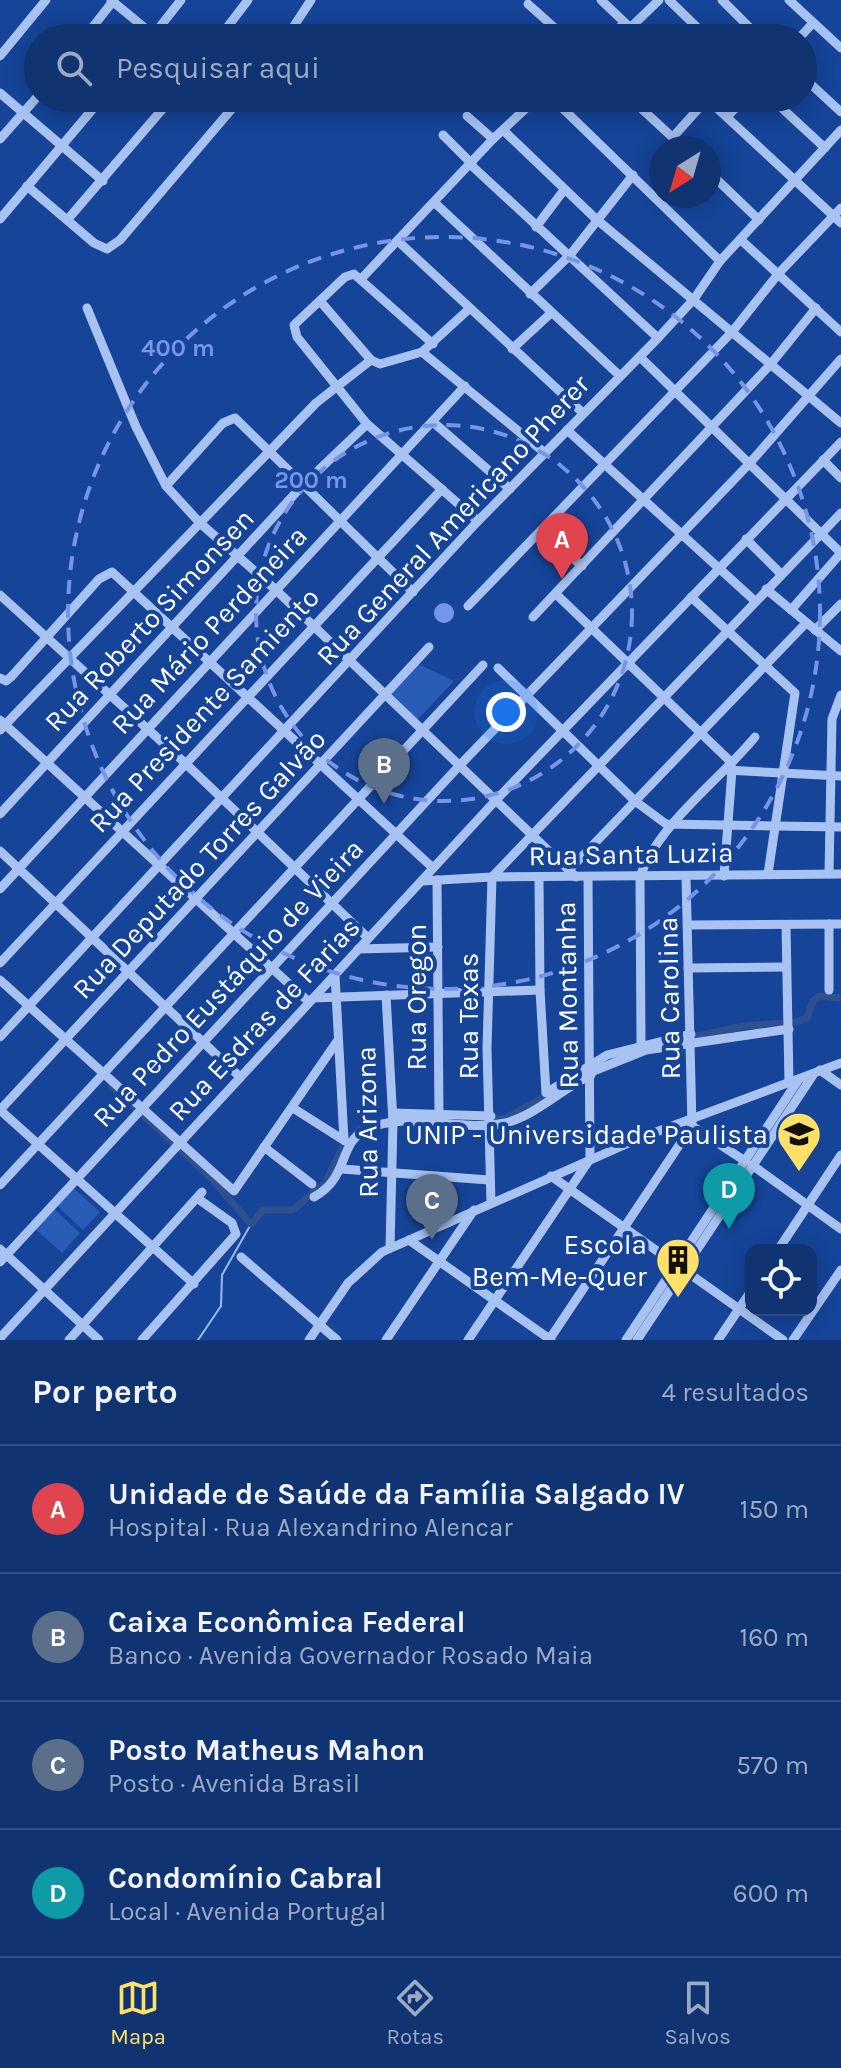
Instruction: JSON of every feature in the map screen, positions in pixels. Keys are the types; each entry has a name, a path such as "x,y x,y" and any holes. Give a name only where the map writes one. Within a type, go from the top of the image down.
{"street":[{"path":"26,24 46,0"},
{"path":"95,24 113,0 140,24"},
{"path":"163,24 181,0"},
{"path":"230,24 248,0"},
{"path":"295,24 311,0"},
{"path":"601,0 626,24"},
{"path":"628,24 659,0"},
{"path":"669,0 694,24"},
{"path":"722,0 746,24"},
{"path":"792,1 813,23"},
{"path":"528,4 550,24"},
{"path":"0,56 24,27"},
{"path":"817,27 841,48"},
{"path":"817,90 841,112"},
{"path":"0,93 103,181"},
{"path":"0,219 91,112"},
{"path":"68,219 160,112"},
{"path":"27,186 94,243 107,249 120,240 229,112"},
{"path":"362,278 522,112"},
{"path":"567,112 649,191"},
{"path":"645,112 672,136"},
{"path":"674,136 695,112"},
{"path":"468,606 732,332 779,273 838,215 796,182 721,112"},
{"path":"727,117 732,112"},
{"path":"786,112 825,148"},
{"path":"0,139 24,113"},
{"path":"467,116 493,139"},
{"path":"503,130 596,219 841,423"},
{"name":"Rua General Americano Pherer","path":"0,1037 478,521 658,338 694,299 720,261 841,130"},
{"path":"443,135 536,227 658,338"},
{"path":"530,294 570,255 633,175"},
{"path":"721,184 759,220"},
{"path":"536,227 564,190"},
{"path":"435,203 550,314 620,376"},
{"path":"666,208 720,261"},
{"path":"741,240 841,332"},
{"path":"399,242 583,413"},
{"path":"433,344 362,278 351,274 294,325 297,337 367,424 478,521"},
{"path":"320,301 371,360 380,364 396,362 422,352 469,309"},
{"path":"87,308 130,413 166,486 200,523 276,590 572,873 635,801 806,623"},
{"path":"533,617 557,595 642,499 713,428 816,308"},
{"path":"512,349 550,314"},
{"path":"422,352 545,453"},
{"path":"640,357 841,553 791,610"},
{"name":"Rua Pedro Eustáquio de Vieira","path":"2,1255 76,1180 460,765 749,464 841,359"},
{"path":"371,360 336,385 268,451 2,725 270,969 311,1000 540,990"},
{"name":"Rua Mário Perdeneira","path":"0,889 465,386"},
{"path":"166,486 232,417 413,592"},
{"path":"433,422 510,489"},
{"name":"Rua Roberto Simonsen","path":"0,814 302,486 367,424"},
{"path":"567,430 755,601"},
{"name":"Rua Esdras de Farias","path":"0,1338 112,1212 178,1146 496,800 841,442"},
{"path":"823,460 841,478"},
{"name":"Rua Presidente Samiento","path":"0,963 376,556 442,489"},
{"path":"492,877 841,513"},
{"path":"541,531 582,566"},
{"path":"746,539 781,574"},
{"path":"0,678 8,680 99,579 112,572 211,660 433,868"},
{"path":"766,589 841,651"},
{"path":"0,595 184,762 368,938"},
{"path":"557,595 665,698 730,768 836,776"},
{"path":"691,597 795,693 768,874"},
{"path":"815,630 841,604"},
{"name":"Rua Deputado Torres Galvão","path":"0,1110 429,647"},
{"path":"0,1185 483,665"},
{"path":"498,668 651,817 673,827 841,827"},
{"path":"829,874 829,827 836,776 832,719 841,695"},
{"path":"641,1044 640,877 650,857 673,827 755,737"},
{"path":"724,876 730,768"},
{"path":"0,851 240,1077"},
{"name":"Rua Santa Luzia","path":"422,881 539,878 572,873 588,878 841,874"},
{"name":"Rua Texas","path":"491,1203 488,993 492,877"},
{"name":"Rua Carolina","path":"686,877 692,1122"},
{"path":"539,878 540,990 546,1093 641,1044 789,1024"},
{"name":"Rua Montanha","path":"588,878 590,1159"},
{"name":"Rua Oregon","path":"437,880 439,1115"},
{"path":"829,924 829,990"},
{"path":"689,925 841,924"},
{"path":"749,1163 794,1081 786,925"},
{"path":"358,949 438,947"},
{"path":"688,968 786,967"},
{"path":"293,1108 345,1141 335,975"},
{"path":"0,980 64,1041 102,1072 138,1110 230,1190 239,1187 338,1040"},
{"name":"Rua Arizona","path":"386,995 393,1118 390,1248"},
{"path":"314,1197 328,1189 342,1169 347,1150 357,1135 393,1118 439,1115 509,1122 591,1069 634,1053 692,1039"},
{"path":"309,1340 358,1271 390,1248 590,1159 841,1063"},
{"path":"816,1072 841,1085"},
{"path":"637,1340 749,1163 816,1072"},
{"path":"0,1110 194,1284"},
{"path":"393,1118 491,1119"},
{"path":"692,1122 841,1229"},
{"path":"409,1240 550,1340 692,1122"},
{"path":"264,1147 312,1184"},
{"path":"782,1244 841,1155"},
{"path":"468,1340 590,1159"},
{"path":"342,1169 391,1170 489,1180"},
{"path":"551,1176 682,1265 783,1340"},
{"path":"69,1340 200,1195 232,1223 236,1231 194,1284 142,1340"},
{"path":"386,1340 474,1210"},
{"path":"2,1255 99,1340"},
{"path":"241,1257 337,1340"},
{"path":"626,1340 682,1265"},
{"path":"793,1340 841,1270"},
{"path":"718,1340 745,1300"}],"shaded area":[{"path":"418,664 454,681 416,721 389,694"},
{"path":"71,1186 100,1212 83,1230 55,1204"},
{"path":"50,1205 80,1233 62,1253 31,1225"}],"waterway":[{"path":"688,1038 743,1026 796,1022 807,1018 813,1001 819,996 841,998"},
{"path":"112,1087 209,1176 251,1224 263,1210 293,1210 325,1183 342,1148 361,1128"},
{"path":"484,1119 505,1119 549,1094"},
{"path":"198,1340 221,1306 222,1275 251,1224"}],"place":[{"name":"Unidade de Saúde da Família Salgado IV","path":"562,579"},
{"name":"Caixa Econômica Federal","path":"384,804"},
{"name":"UNIP - Universidade Paulista","path":"799,1173"},
{"name":"Condomínio Cabral","path":"729,1229"},
{"name":"Posto Matheus Mahon","path":"432,1240"},
{"name":"Escola Bem-Me-Quer","path":"678,1299"}]}
